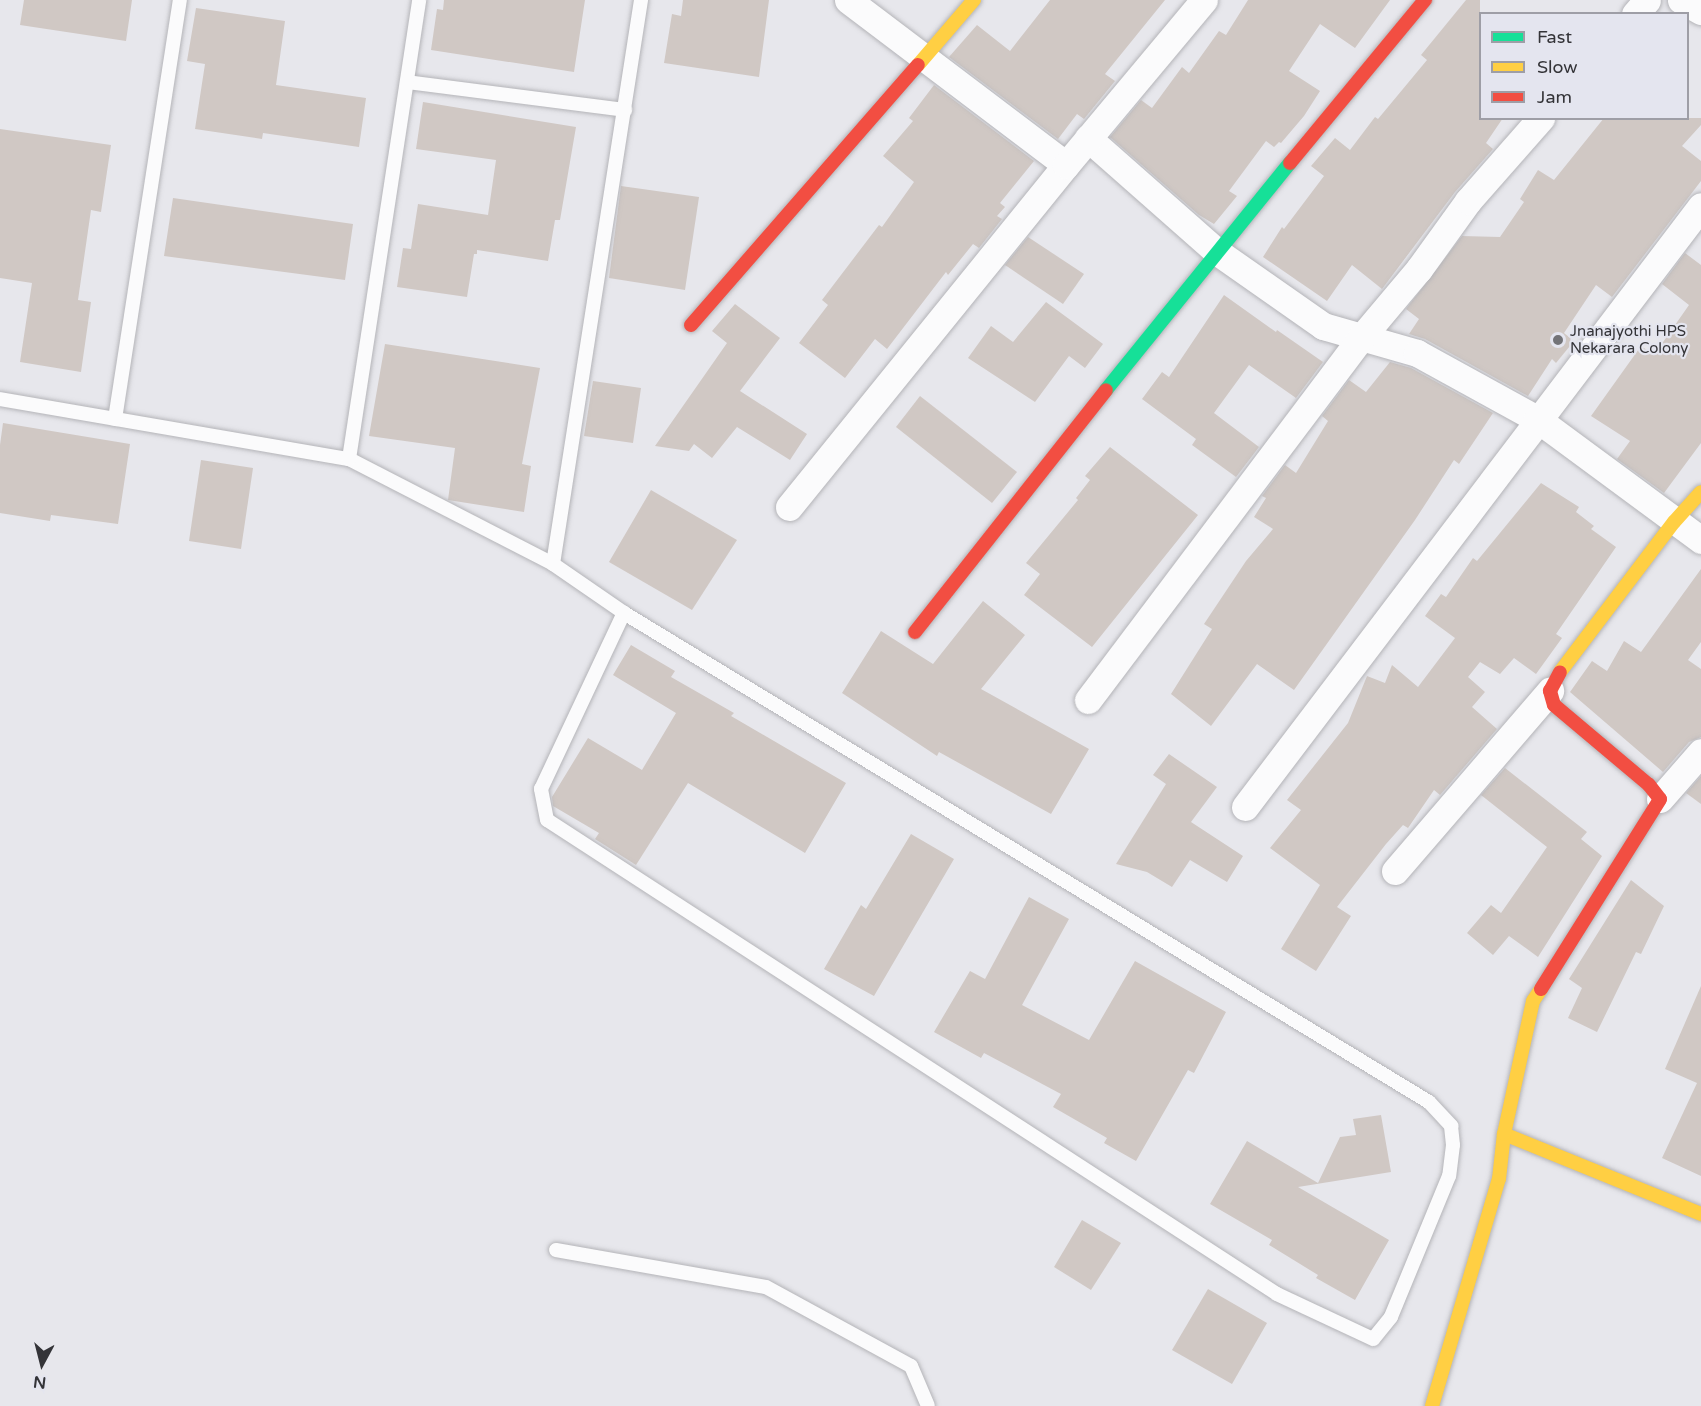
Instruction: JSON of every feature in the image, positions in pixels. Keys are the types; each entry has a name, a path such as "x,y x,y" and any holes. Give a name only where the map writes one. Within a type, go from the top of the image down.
{"street":[{"path":"848,0 1066,165"},
{"path":"691,325 974,0"},
{"path":"789,507 1088,138 1204,0"},
{"path":"915,632 1215,251 1425,0"},
{"path":"1637,12 1647,0"},
{"path":"1681,0 1701,11"},
{"path":"1088,700 1361,338 1419,269 1468,201 1539,120"},
{"path":"1088,138 1215,251 1323,326 1417,353 1537,419 1701,540"},
{"path":"1245,807 1537,419 1701,206"},
{"path":"1395,871 1550,691 1554,680 1674,522 1701,492"},
{"path":"1550,691 1554,705 1649,785 1660,799"},
{"path":"1432,1406 1499,1179 1504,1134 1533,1001 1660,799 1701,752"},
{"path":"1504,1134 1701,1214"}],"lane":[{"path":"115,419 180,0"},
{"path":"349,459 419,0"},
{"path":"553,564 641,0"},
{"path":"406,82 625,110"},
{"path":"0,399 349,459 553,564 624,613 1429,1102 1452,1126 1453,1145 1449,1176 1391,1317 1373,1339 1277,1294 547,820 541,789 624,613"},
{"path":"556,1250 766,1287 911,1366 928,1406"}],"building":[{"path":"24,0 132,0 126,41 20,25"},
{"path":"444,0 585,0 574,72 431,50 437,9 443,10"},
{"path":"683,0 769,0 759,77 664,63 672,14 681,16"},
{"path":"1050,0 1165,0 1105,74 1115,81 1084,119 1077,114 1058,139 949,57 977,25 1010,51"},
{"path":"1248,0 1390,0 1355,48 1320,24 1289,71 1320,91 1304,116 1281,143 1279,142 1274,147 1266,141 1229,191 1237,196 1214,224 1199,215 1110,137 1141,100 1152,108 1182,67 1189,73 1219,31 1226,35"},
{"path":"1466,0 1480,0 1479,120 1502,120 1486,143 1493,149 1455,192 1382,289 1352,265 1327,301 1263,257 1282,227 1284,229 1324,176 1311,166 1335,138 1350,150 1375,117 1378,119 1427,60 1421,55"},
{"path":"196,8 285,21 276,85 366,98 359,147 263,133 262,139 195,129 205,64 187,61"},
{"path":"934,85 1034,161 1000,203 1005,207 997,216 1002,219 979,248 973,244 948,275 946,272 887,349 875,339 845,378 799,343 828,305 822,300 879,225 882,227 914,182 883,156 913,121 909,118"},
{"path":"423,102 576,127 560,220 555,220 548,261 477,250 477,254 474,254 467,297 397,287 403,248 411,249 418,204 488,215 496,160 416,149"},
{"path":"1701,118 1701,125 1682,146 1701,161 1701,181 1612,297 1596,285 1564,333 1574,341 1556,363 1552,359 1528,396 1425,339 1409,334 1419,319 1406,309 1462,236 1500,237 1524,202 1520,199 1538,170 1554,180 1602,120"},
{"path":"0,129 111,145 101,212 91,210 78,300 91,302 81,372 20,362 32,283 0,278"},
{"path":"621,186 699,197 685,290 609,278"},
{"path":"173,198 353,224 345,280 164,256"},
{"path":"1028,237 1084,274 1063,304 1005,265"},
{"path":"1685,253 1701,265 1701,443 1664,493 1617,459 1630,441 1591,416 1641,346 1654,355 1689,305 1662,284"},
{"path":"1224,295 1323,362 1296,398 1249,365 1214,413 1259,447 1236,477 1192,445 1196,439 1142,399 1162,372 1169,377"},
{"path":"1046,302 1103,344 1085,368 1069,356 1035,402 968,358 991,326 1013,342"},
{"path":"735,304 780,338 740,391 807,434 790,460 737,427 712,458 694,444 689,451 655,446 727,343 712,331"},
{"path":"385,344 540,368 522,464 531,466 524,512 448,500 455,448 369,436"},
{"path":"1390,362 1411,368 1493,413 1459,464 1454,460 1415,520 1294,690 1257,664 1211,726 1171,694 1212,629 1204,624 1246,561 1273,529 1254,517 1266,498 1262,496 1285,465 1296,473 1328,421 1322,416 1349,380 1366,392"},
{"path":"593,381 641,388 633,443 584,436"},
{"path":"920,396 1017,472 992,503 896,427"},
{"path":"3,423 130,444 118,524 51,515 50,521 0,513 0,445"},
{"path":"1110,447 1198,515 1092,647 1024,595 1040,574 1026,563 1078,500 1076,498 1090,480 1085,476"},
{"path":"201,460 253,468 241,549 189,541"},
{"path":"1541,483 1579,507 1576,512 1594,526 1591,529 1616,547 1556,634 1562,638 1536,674 1514,658 1500,674 1480,662 1468,677 1485,692 1472,707 1497,729 1440,795 1434,790 1408,828 1403,825 1337,907 1351,916 1316,971 1281,949 1320,885 1270,848 1301,810 1287,800 1348,723 1367,676 1385,683 1392,665 1418,687 1455,638 1425,616 1441,594 1446,597 1473,558 1477,561"},
{"path":"651,490 737,540 692,610 609,562"},
{"path":"1701,569 1701,642 1688,660 1701,669 1701,737 1689,742 1663,772 1570,692 1592,661 1607,671 1624,641 1641,652"},
{"path":"983,601 1025,635 981,689 1089,749 1051,814 939,752 937,756 842,693 881,631 933,664"},
{"path":"631,645 675,671 671,677 734,713 731,716 846,783 805,853 688,783 636,865 595,839 599,833 553,806 552,797 588,738 642,770 676,713 613,675"},
{"path":"1169,754 1217,787 1191,822 1243,856 1227,882 1190,860 1172,887 1147,872 1116,864 1166,784 1153,775"},
{"path":"1505,768 1587,832 1581,839 1602,856 1538,957 1509,936 1493,955 1467,933 1491,905 1501,913 1547,847 1481,795"},
{"path":"1701,776 1701,804 1686,793"},
{"path":"911,834 954,859 874,996 824,969 861,905 866,909"},
{"path":"1631,880 1664,906 1641,954 1636,952 1597,1032 1568,1018 1582,988 1569,979"},
{"path":"1029,897 1069,919 1022,1005 1089,1040 1135,961 1226,1012 1194,1073 1188,1070 1136,1161 1104,1143 1107,1138 1053,1107 1061,1094 984,1053 981,1058 934,1032 970,971 985,979"},
{"path":"1701,986 1701,1176 1662,1158 1697,1083 1665,1069"},
{"path":"1381,1115 1391,1172 1298,1187 1389,1240 1355,1300 1316,1278 1318,1275 1269,1245 1272,1240 1210,1204 1247,1141 1318,1183 1340,1137 1356,1135 1353,1119"},
{"path":"1082,1220 1121,1243 1091,1290 1054,1267"},
{"path":"1208,1289 1267,1323 1232,1384 1172,1350"}],"traffic: fast":[{"path":"1106,390 1290,163"}],"traffic: slow":[{"path":"918,65 974,0"},
{"path":"1560,672 1674,522 1701,492"},
{"path":"1432,1406 1499,1179 1504,1134 1533,1001 1541,989"},
{"path":"1504,1134 1701,1214"}],"traffic: jam":[{"path":"1290,163 1425,0"},
{"path":"691,325 918,65"},
{"path":"915,632 1106,390"},
{"path":"1541,989 1660,799 1649,785 1554,705 1550,691 1560,672"}],"place":[{"name":"Jnanajyothi HPS Nekarara Colony","path":"1558,340"}]}
